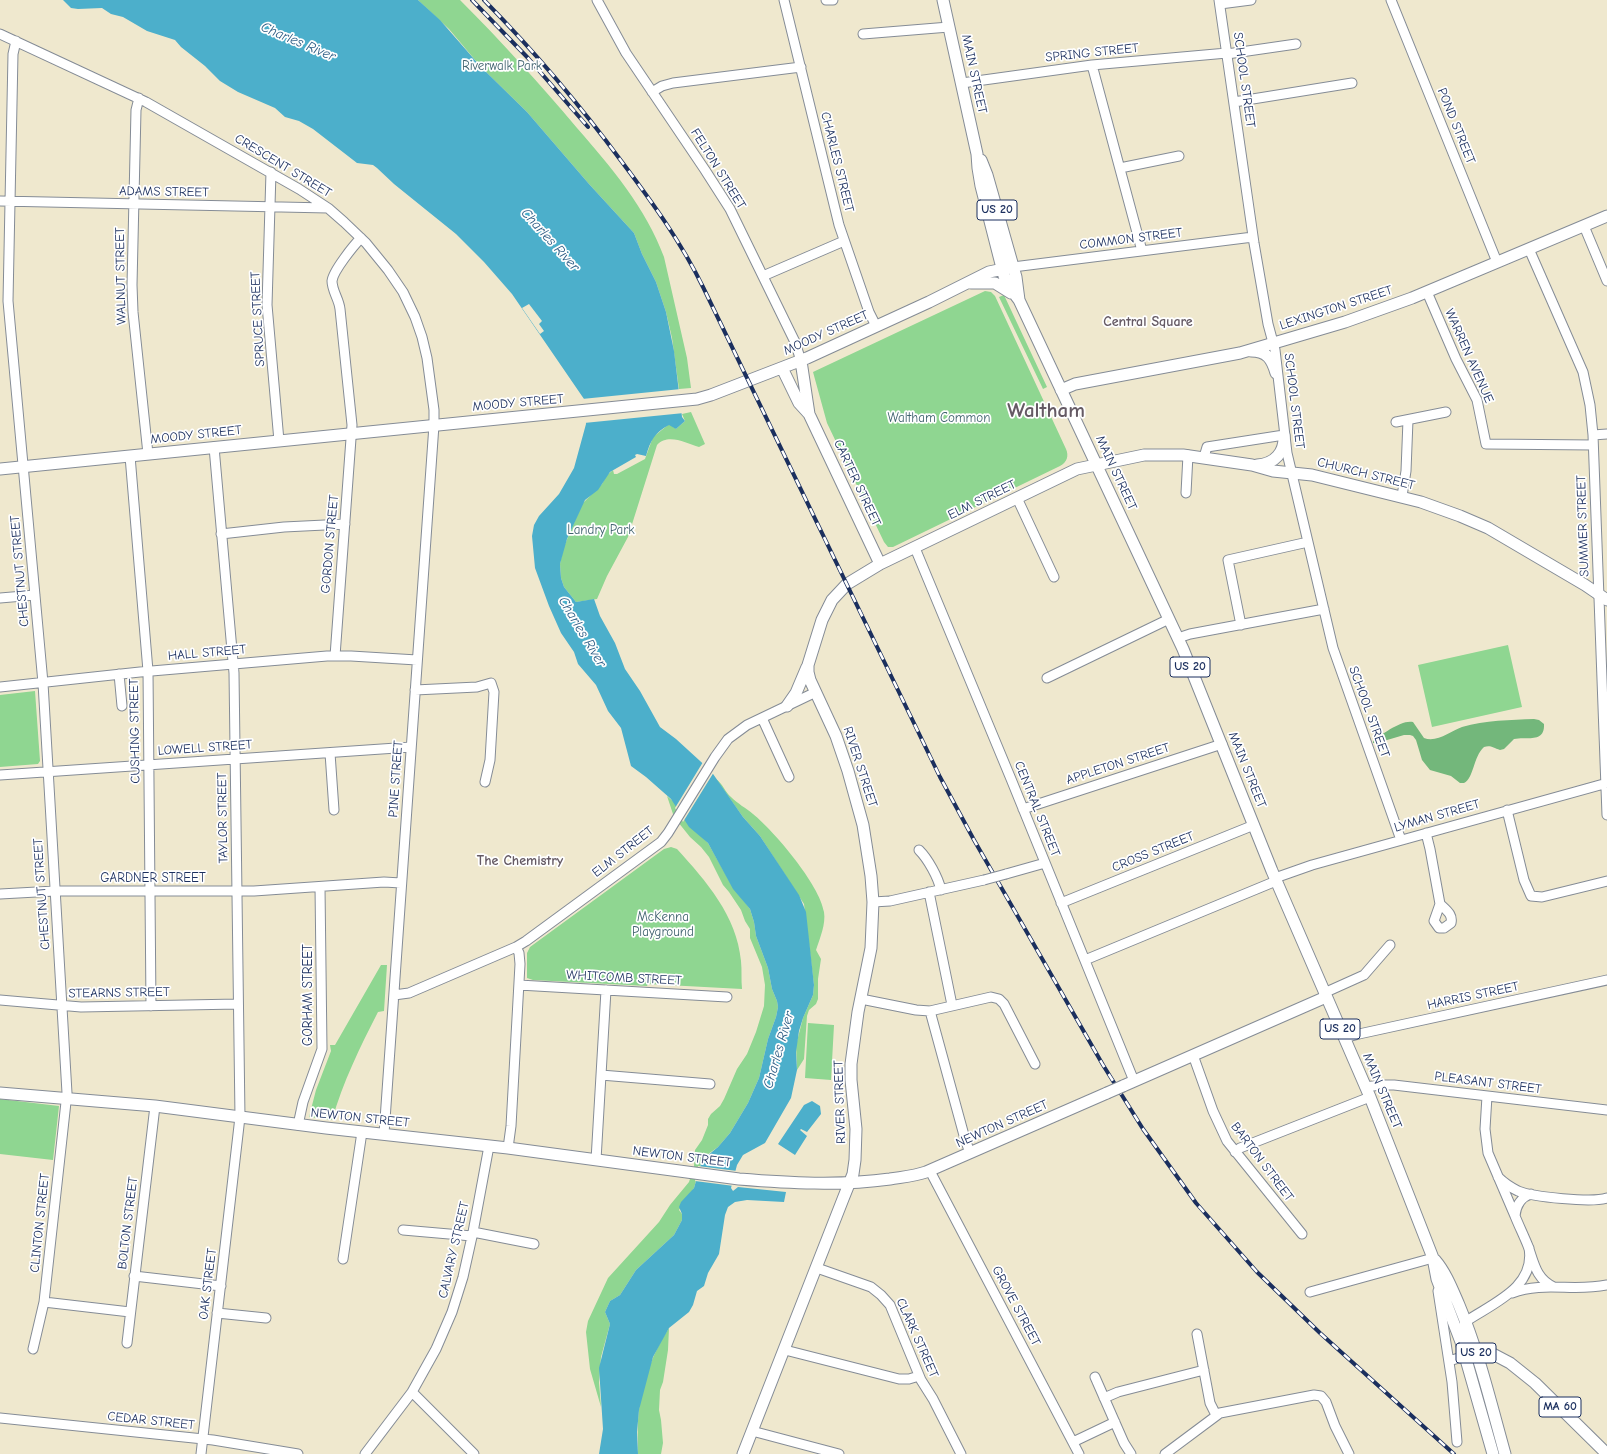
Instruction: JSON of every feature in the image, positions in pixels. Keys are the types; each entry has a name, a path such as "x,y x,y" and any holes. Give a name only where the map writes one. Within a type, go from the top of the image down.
{"main road":[{"name":"MAIN STREET","path":"944,0 977,154 981,186 1008,268 1017,282 1019,300 1178,638 1222,744 1275,880 1368,1092 1433,1258 1445,1276 1465,1321 1477,1354 1505,1454"},
{"name":"LEXINGTON STREET","path":"1061,390 1076,384 1246,352 1355,318 1427,292 1607,216"},
{"name":"MOODY STREET","path":"0,469 684,401 708,396 801,361 989,272 1008,268"},
{"path":"965,284 985,282 998,284 1007,289 1019,300"},
{"path":"1246,352 1259,351 1266,354 1272,361 1276,373"},
{"name":"CARTER STREET","path":"801,361 809,414"},
{"name":"CARTER STREET","path":"782,368 797,400 809,414 880,564"},
{"path":"1252,465 1267,463 1278,457 1283,448 1284,435"},
{"name":"CHURCH STREET","path":"1096,464 1144,455 1188,455 1252,465 1268,470 1312,475 1402,496 1479,524 1603,597"},
{"name":"ELM STREET","path":"816,692 808,675 809,663 818,631 830,604 838,592 847,584 880,564 1079,468 1096,464"},
{"path":"787,706 796,693 809,663"},
{"name":"RIVER STREET","path":"743,1454 817,1268 849,1183 854,1165 856,1137 851,1064 870,952 873,902 868,852 858,804 838,740 816,692"},
{"name":"NEWTON STREET","path":"0,1093 155,1106 298,1125 508,1148 739,1179 774,1182 849,1183 908,1176 930,1170 1193,1055 1325,995"},
{"name":"MAIN STREET","path":"1433,1258 1435,1271 1465,1356 1493,1454"},
{"name":"MA 60","path":"1465,1356 1488,1353 1495,1354 1520,1370 1607,1454"}],"street":[{"name":"FELTON STREET","path":"597,0 626,53 722,196 763,276 796,345 801,361"},
{"name":"CHARLES STREET","path":"784,0 844,241 869,312 876,326"},
{"path":"826,0 833,0"},
{"path":"1219,2 1251,0"},
{"name":"POND STREET","path":"1391,0 1497,262"},
{"name":"SCHOOL STREET","path":"1219,2 1253,237 1267,320 1273,343 1287,453 1324,609 1341,672 1401,840"},
{"path":"863,34 949,27"},
{"name":"CRESCENT STREET","path":"0,34 139,98 271,172 328,208 361,238 395,279 415,317 427,358 434,410 434,425"},
{"name":"CHESTNUT STREET","path":"16,41 13,54 8,293 43,683 68,1099"},
{"name":"SPRING STREET","path":"962,83 1092,65 1227,53 1296,44"},
{"path":"1092,65 1142,251"},
{"path":"652,92 662,86 673,83 801,67"},
{"path":"1234,102 1352,83"},
{"name":"WALNUT STREET","path":"139,98 136,110 132,298 148,454"},
{"path":"1120,168 1179,156"},
{"name":"SPRUCE STREET","path":"271,172 267,305 280,441"},
{"name":"ADAMS STREET","path":"0,201 328,208"},
{"path":"1584,226 1607,281"},
{"name":"COMMON STREET","path":"1008,268 1253,237"},
{"name":"GORDON STREET","path":"335,656 351,434 340,305 334,292 332,280 335,273 361,238"},
{"path":"763,276 844,241"},
{"name":"SUMMER STREET","path":"1529,249 1573,347 1582,372 1590,405 1603,597 1607,815"},
{"name":"WARREN AVENUE","path":"1427,292 1456,359 1477,400 1486,444 1593,445"},
{"path":"1396,422 1446,412"},
{"path":"1402,496 1406,470 1408,420"},
{"name":"PINE STREET","path":"384,1134 434,425"},
{"path":"1593,435 1607,434"},
{"path":"1204,457 1207,447 1284,435"},
{"name":"TAYLOR STREET","path":"214,448 233,664 240,1117"},
{"path":"1186,493 1188,455"},
{"name":"CUSHING STREET","path":"130,456 148,672 151,1006"},
{"path":"1017,498 1054,577"},
{"path":"221,534 284,527 345,524"},
{"path":"1241,624 1228,560 1308,542"},
{"name":"CENTRAL STREET","path":"915,548 1134,1081"},
{"path":"0,598 35,595"},
{"path":"1178,638 1187,634 1324,609"},
{"path":"1048,678 1169,619"},
{"name":"HALL STREET","path":"0,687 119,674 335,656 417,660"},
{"path":"119,674 122,706"},
{"path":"415,690 425,691 477,687 491,683 494,692 490,760 485,782"},
{"name":"ELM STREET","path":"394,995 409,993 516,947 526,941 664,839 723,744 734,733 816,692"},
{"path":"762,718 789,777"},
{"name":"APPLETON STREET","path":"1023,809 1222,744"},
{"name":"LOWELL STREET","path":"0,775 411,747"},
{"path":"330,753 334,810"},
{"name":"LYMAN STREET","path":"1084,960 1275,880 1296,869 1606,783"},
{"path":"1507,810 1524,880 1531,896 1542,897 1607,881"},
{"name":"CROSS STREET","path":"1062,903 1254,825"},
{"path":"1426,833 1440,904"},
{"path":"919,850 938,881 941,890"},
{"path":"873,902 890,901 941,890 1045,863"},
{"name":"GARDNER STREET","path":"0,894 55,892 237,891 384,882 401,883"},
{"name":"GORHAM STREET","path":"298,1125 303,1102 322,1045 320,887"},
{"path":"928,892 952,1005"},
{"path":"1325,995 1364,975 1390,946"},
{"path":"508,1148 511,1126 519,985 520,958 516,947"},
{"name":"HARRIS STREET","path":"1344,1038 1607,980"},
{"name":"WHITCOMB STREET","path":"519,985 727,997"},
{"path":"596,1160 606,990"},
{"path":"861,999 930,1011 982,998 991,997 999,999 1004,1004 1035,1064"},
{"name":"STEARNS STREET","path":"0,1000 62,1007 238,1004"},
{"path":"930,1011 970,1153"},
{"name":"BARTON STREET","path":"1193,1055 1215,1118 1227,1141 1302,1234"},
{"path":"601,1075 710,1084"},
{"name":"PLEASANT STREET","path":"1235,1152 1240,1148 1381,1085 1394,1085 1607,1110"},
{"path":"1487,1096 1485,1117 1486,1143 1489,1157 1515,1216 1537,1273 1545,1282 1554,1287"},
{"name":"CLINTON STREET","path":"33,1349 44,1302 68,1099"},
{"name":"BOLTON STREET","path":"127,1343 155,1106"},
{"name":"OAK STREET","path":"201,1454 240,1117"},
{"path":"343,1259 362,1132"},
{"name":"CALVARY STREET","path":"365,1454 412,1392 436,1349 454,1307 463,1278 473,1234 489,1146"},
{"name":"GROVE STREET","path":"930,1170 1079,1454"},
{"path":"1495,1173 1509,1186 1530,1194 1592,1201 1607,1198"},
{"path":"1515,1216 1520,1202 1524,1197 1530,1194"},
{"path":"403,1230 473,1234 534,1244"},
{"path":"1449,1361 1465,1356 1462,1332 1465,1321 1510,1293 1518,1285 1526,1272 1529,1260 1528,1248"},
{"path":"1310,1292 1433,1258"},
{"name":"CLARK STREET","path":"817,1268 871,1288 881,1294 888,1302 894,1313 918,1376 933,1399 961,1454"},
{"path":"1435,1271 1454,1391 1457,1442"},
{"path":"134,1276 221,1286"},
{"path":"1510,1293 1536,1287 1580,1289 1607,1285"},
{"path":"44,1302 130,1312"},
{"path":"217,1313 266,1318"},
{"path":"1197,1334 1210,1402 1216,1415"},
{"path":"785,1350 899,1379 909,1379 918,1376"},
{"path":"1104,1398 1118,1392 1204,1370"},
{"path":"1095,1377 1131,1454"},
{"path":"412,1392 474,1454"},
{"path":"1165,1454 1216,1415 1223,1412 1312,1395 1319,1395 1322,1398 1349,1454"},
{"name":"CEDAR STREET","path":"0,1418 203,1439 298,1454"},
{"path":"1073,1442 1115,1422"},
{"path":"752,1431 840,1454"}],"green space":[{"name":"Riverwalk Park","path":"418,0 460,0 549,95 615,173 638,205 648,222 664,257 687,358 691,388 679,389 672,338 666,312 656,282 642,254 634,233 589,184 527,112 481,67 449,29"},
{"name":"Waltham Common","path":"985,291 991,292 995,296 1066,449 1067,459 1060,466 893,547 888,547 884,542 827,423 813,372"},
{"path":"1004,295 1047,387 1043,389 999,297"},
{"name":"Landry Park","path":"691,412 705,444 699,447 683,441 672,439 661,441 657,445 628,537 607,576 597,599 576,602 564,587 561,578 560,564 563,549 582,504 602,484 606,476 613,470 614,474 617,474 645,459 653,437 668,425 671,425 676,429 685,421 682,414"},
{"path":"1508,645 1522,707 1432,727 1418,665"},
{"path":"35,691 40,761 38,764 0,767 0,695"},
{"path":"1534,719 1539,720 1544,724 1543,730 1538,737 1514,739 1504,749 1500,750 1486,746 1484,747 1480,751 1470,777 1464,783 1460,783 1451,776 1430,770 1422,760 1416,740 1413,736 1404,735 1373,743 1373,741 1392,728 1408,722 1413,722 1424,738 1434,739 1462,727 1480,723"},
{"path":"716,779 736,802 762,822 784,845 805,874 821,901 824,917 821,936 816,950 821,959 818,979 818,999 816,1004 809,1010 807,1016 804,1059 797,1070 796,1045 803,1018 813,995 814,985 804,904 760,836 743,817"},
{"path":"667,796 674,802 682,815 708,843 731,884 750,909 756,936 768,968 772,989 778,1007 768,1039 759,1078 748,1103 730,1133 718,1147 704,1157 694,1188 679,1210 682,1214 682,1220 674,1235 636,1270 620,1295 610,1301 605,1312 610,1324 601,1357 599,1382 601,1407 590,1369 586,1332 588,1321 608,1278 659,1222 670,1205 689,1182 694,1166 695,1150 702,1140 708,1125 708,1119 720,1106 737,1069 747,1054 764,1006 765,985 762,967 750,938 750,929 741,910 723,885 709,857 674,817"},
{"name":"McKenna Playground","path":"671,847 677,849 699,874 727,914 738,945 741,964 742,989 648,984 647,986 533,980 527,978 527,953 530,947 664,849"},
{"path":"381,965 387,965 384,1011 378,1012 358,1052 341,1092 332,1120 309,1117 316,1090 331,1051 330,1045 335,1045"},
{"path":"808,1023 834,1025 831,1080 805,1078"},
{"path":"0,1099 59,1106 53,1160 0,1154"},
{"path":"669,1328 668,1350 663,1382 660,1390 659,1410 663,1443 661,1454 638,1454 638,1416 640,1399 653,1357"}],"water":[{"name":"Charles River","path":"63,0 418,0 440,20 481,67 527,112 589,184 634,233 642,254 656,282 666,312 674,351 682,417 685,421 676,429 669,425 660,431 651,441 646,456 637,454 635,455 636,457 610,472 598,490 585,500 567,539 560,564 561,578 564,587 576,602 594,599 600,616 615,643 625,669 640,691 660,727 676,739 711,771 743,817 760,836 799,895 806,912 814,985 813,995 799,1031 796,1052 797,1070 791,1098 765,1143 743,1155 737,1165 731,1188 733,1191 738,1187 786,1192 784,1202 747,1200 735,1202 728,1207 725,1215 719,1254 708,1273 704,1286 697,1291 693,1305 689,1312 669,1328 653,1357 639,1410 637,1432 638,1454 599,1454 603,1429 599,1368 610,1324 605,1312 610,1301 620,1295 636,1270 674,1235 682,1220 682,1214 679,1207 681,1202 694,1188 702,1160 718,1147 730,1133 748,1103 759,1078 768,1039 778,1007 772,989 768,968 756,936 750,909 733,889 708,843 689,827 671,799 631,766 621,728 608,711 596,685 578,664 574,652 561,633 535,568 532,536 534,525 539,516 559,494 574,468 586,424 584,399 512,294 484,262 456,234 394,184 377,168 373,165 357,163 313,129 299,121 285,117 275,108 238,92 220,81 175,40 147,31 123,17 111,14 102,8 71,8"},
{"path":"812,1101 820,1106 821,1114 807,1132 801,1129 800,1130 807,1136 795,1155 778,1144 804,1105"}],"pier":[{"path":"529,304 542,321 539,324 544,331 540,334 522,308"},
{"path":"681,389 684,413 584,423 582,399"},
{"path":"703,762 714,772 683,822 675,808"},
{"path":"698,1166 737,1171 734,1186 695,1181"}],"railway":[{"path":"472,0 528,58 588,127"},
{"path":"484,0 539,59 590,120 666,223 685,254 703,287 940,777 974,840 1103,1065 1143,1129 1196,1203 1257,1272 1320,1333 1454,1454"}],"district":[{"name":"Central Square","path":"1148,322"},
{"name":"Waltham","path":"1046,411"},
{"name":"The Chemistry","path":"520,861"}]}
